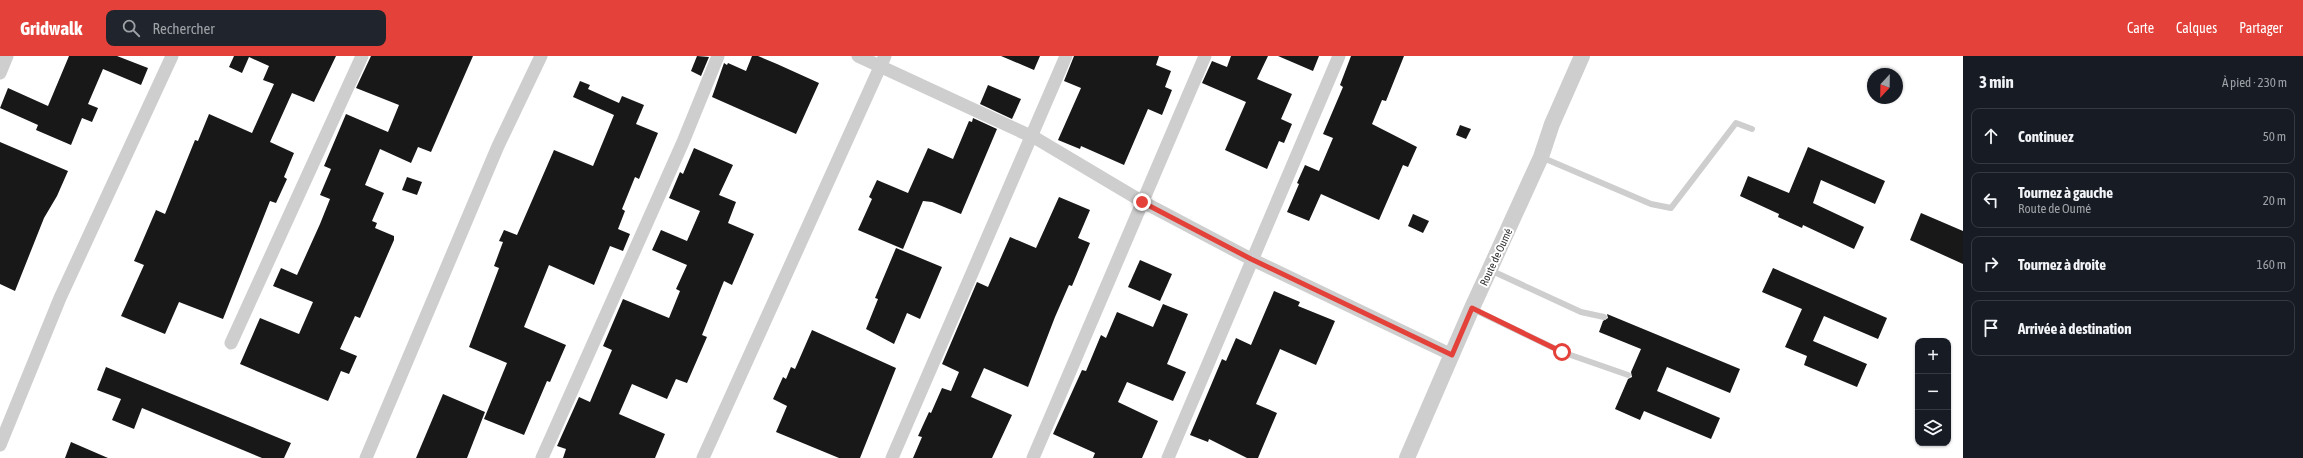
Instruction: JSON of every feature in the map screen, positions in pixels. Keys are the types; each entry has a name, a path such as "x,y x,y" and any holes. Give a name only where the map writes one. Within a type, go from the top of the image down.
{"street":[{"path":"0,73 7,56"},
{"path":"0,445 60,298 172,56"},
{"path":"231,343 362,56"},
{"path":"366,458 498,146 541,56"},
{"path":"542,458 683,142 718,56"},
{"path":"858,56 883,61 1032,137 1142,202 1251,259 1452,355"},
{"path":"892,458 1066,56"},
{"path":"1033,458 1205,56"},
{"path":"1168,458 1251,259 1339,56"},
{"name":"Route de Oumé","path":"1407,458 1472,308 1541,157 1552,124 1582,56"},
{"path":"703,458 883,61"}],"lane":[{"path":"1541,157 1651,204 1672,208 1736,123 1752,129"},
{"path":"1490,270 1581,312 1604,317"},
{"path":"1472,308 1562,352 1628,375"}],"building":[{"path":"69,56 117,56 148,68 141,85 103,69 88,104 98,108 92,122 82,118 71,145 36,130 38,125 0,108 8,88 48,106"},
{"path":"234,56 336,56 314,102 292,93 270,142 294,153 284,177 287,179 276,203 270,201 223,319 179,302 165,334 121,316 144,265 134,261 156,210 165,214 195,140 198,141 209,114 252,133 274,84 263,80 269,66 249,57 242,73 229,67"},
{"path":"371,56 473,56 431,152 418,147 411,163 380,149 365,185 384,193 372,221 377,223 375,228 394,236 394,240 360,318 355,316 340,349 357,356 349,374 341,371 328,401 240,364 260,318 299,334 313,302 273,286 281,268 297,275 320,224 330,199 320,195 331,169 324,166 346,114 388,132 399,105 356,88"},
{"path":"697,56 709,57 701,76 691,71"},
{"path":"752,56 758,56 819,83 796,134 712,97 724,63 727,65 728,63 746,71"},
{"path":"1001,56 1040,56 1034,70"},
{"path":"1074,56 1159,56 1156,65 1171,71 1165,87 1172,90 1162,115 1148,109 1124,165 1081,146 1080,149 1058,140 1081,88 1064,81"},
{"path":"1231,56 1268,56 1257,79 1292,94 1281,119 1292,124 1284,143 1279,141 1267,169 1225,150 1246,102 1202,83 1212,61 1227,67"},
{"path":"1278,56 1319,56 1313,71"},
{"path":"1351,56 1404,56 1386,101 1382,100 1372,124 1417,147 1408,167 1403,165 1379,220 1321,194 1309,221 1287,212 1305,165 1319,171 1333,138 1323,134 1343,87 1340,85"},
{"path":"580,81 590,85 588,89 619,103 622,96 644,105 636,124 658,133 639,179 635,177 622,209 625,211 618,229 630,234 623,251 610,246 594,285 549,265 524,327 566,345 550,382 547,381 524,435 484,419 507,363 469,347 499,268 494,266 503,242 499,241 504,230 517,235 554,150 593,166 614,115 573,97"},
{"path":"988,85 1021,99 1012,119 980,104"},
{"path":"973,118 997,129 961,214 932,202 923,201 903,249 858,230 872,199 869,197 877,180 908,193 928,148 953,159 969,121 972,122"},
{"path":"1460,125 1471,129 1466,139 1456,135"},
{"path":"0,142 68,171 57,196 44,218 15,291 0,284"},
{"path":"1808,147 1885,181 1875,204 1821,180 1813,203 1864,227 1854,249 1803,225 1802,228 1778,217 1779,214 1740,196 1748,176 1789,193"},
{"path":"694,148 733,165 719,195 736,202 728,223 754,234 732,285 724,281 702,335 707,337 687,383 676,379 667,399 632,384 619,414 665,434 655,458 563,458 566,449 557,446 579,397 590,402 612,350 603,346 623,299 669,318 680,291 676,289 687,265 652,250 661,230 687,241 700,211 669,198 680,172 683,174"},
{"path":"407,177 422,182 417,195 402,190"},
{"path":"1059,197 1090,210 1078,238 1090,243 1072,286 1069,285 1055,317 1028,387 984,368 971,397 1012,415 992,458 913,458 922,437 918,436 929,412 931,413 942,388 951,391 959,372 942,364 977,282 988,287 1010,237 1036,248"},
{"path":"1921,213 1963,231 1963,264 1910,240"},
{"path":"1413,214 1429,221 1423,233 1408,226"},
{"path":"896,248 942,267 920,319 907,313 894,344 866,329 878,299 875,298"},
{"path":"1140,260 1172,274 1160,301 1128,287"},
{"path":"1773,268 1887,318 1878,339 1824,316 1813,341 1867,364 1857,387 1804,365 1807,356 1785,347 1802,309 1762,292"},
{"path":"1274,291 1300,302 1298,306 1335,321 1316,365 1280,349 1256,404 1277,413 1258,458 1247,458 1209,439 1208,442 1190,435 1222,359 1226,361 1236,338 1251,345"},
{"path":"1163,304 1188,314 1167,364 1186,372 1173,401 1127,382 1118,402 1158,421 1142,458 1093,458 1095,453 1053,434 1082,370 1086,371 1101,335 1106,338 1117,312 1153,327"},
{"path":"1607,314 1740,369 1730,393 1667,367 1657,391 1720,418 1711,439 1644,411 1640,420 1615,409 1628,379 1632,377 1631,372 1641,349 1599,332 1603,321 1608,318"},
{"path":"812,330 896,368 860,458 839,458 776,432 787,406 773,399 783,377 786,379 791,367 795,369"},
{"path":"106,367 291,443 284,458 262,458 142,408 134,429 112,420 121,399 97,390"},
{"path":"443,394 485,412 467,458 416,458"},
{"path":"71,442 108,458 65,458"}],"route":[{"path":"1142,202 1251,259 1452,355 1472,308 1562,352"}]}
